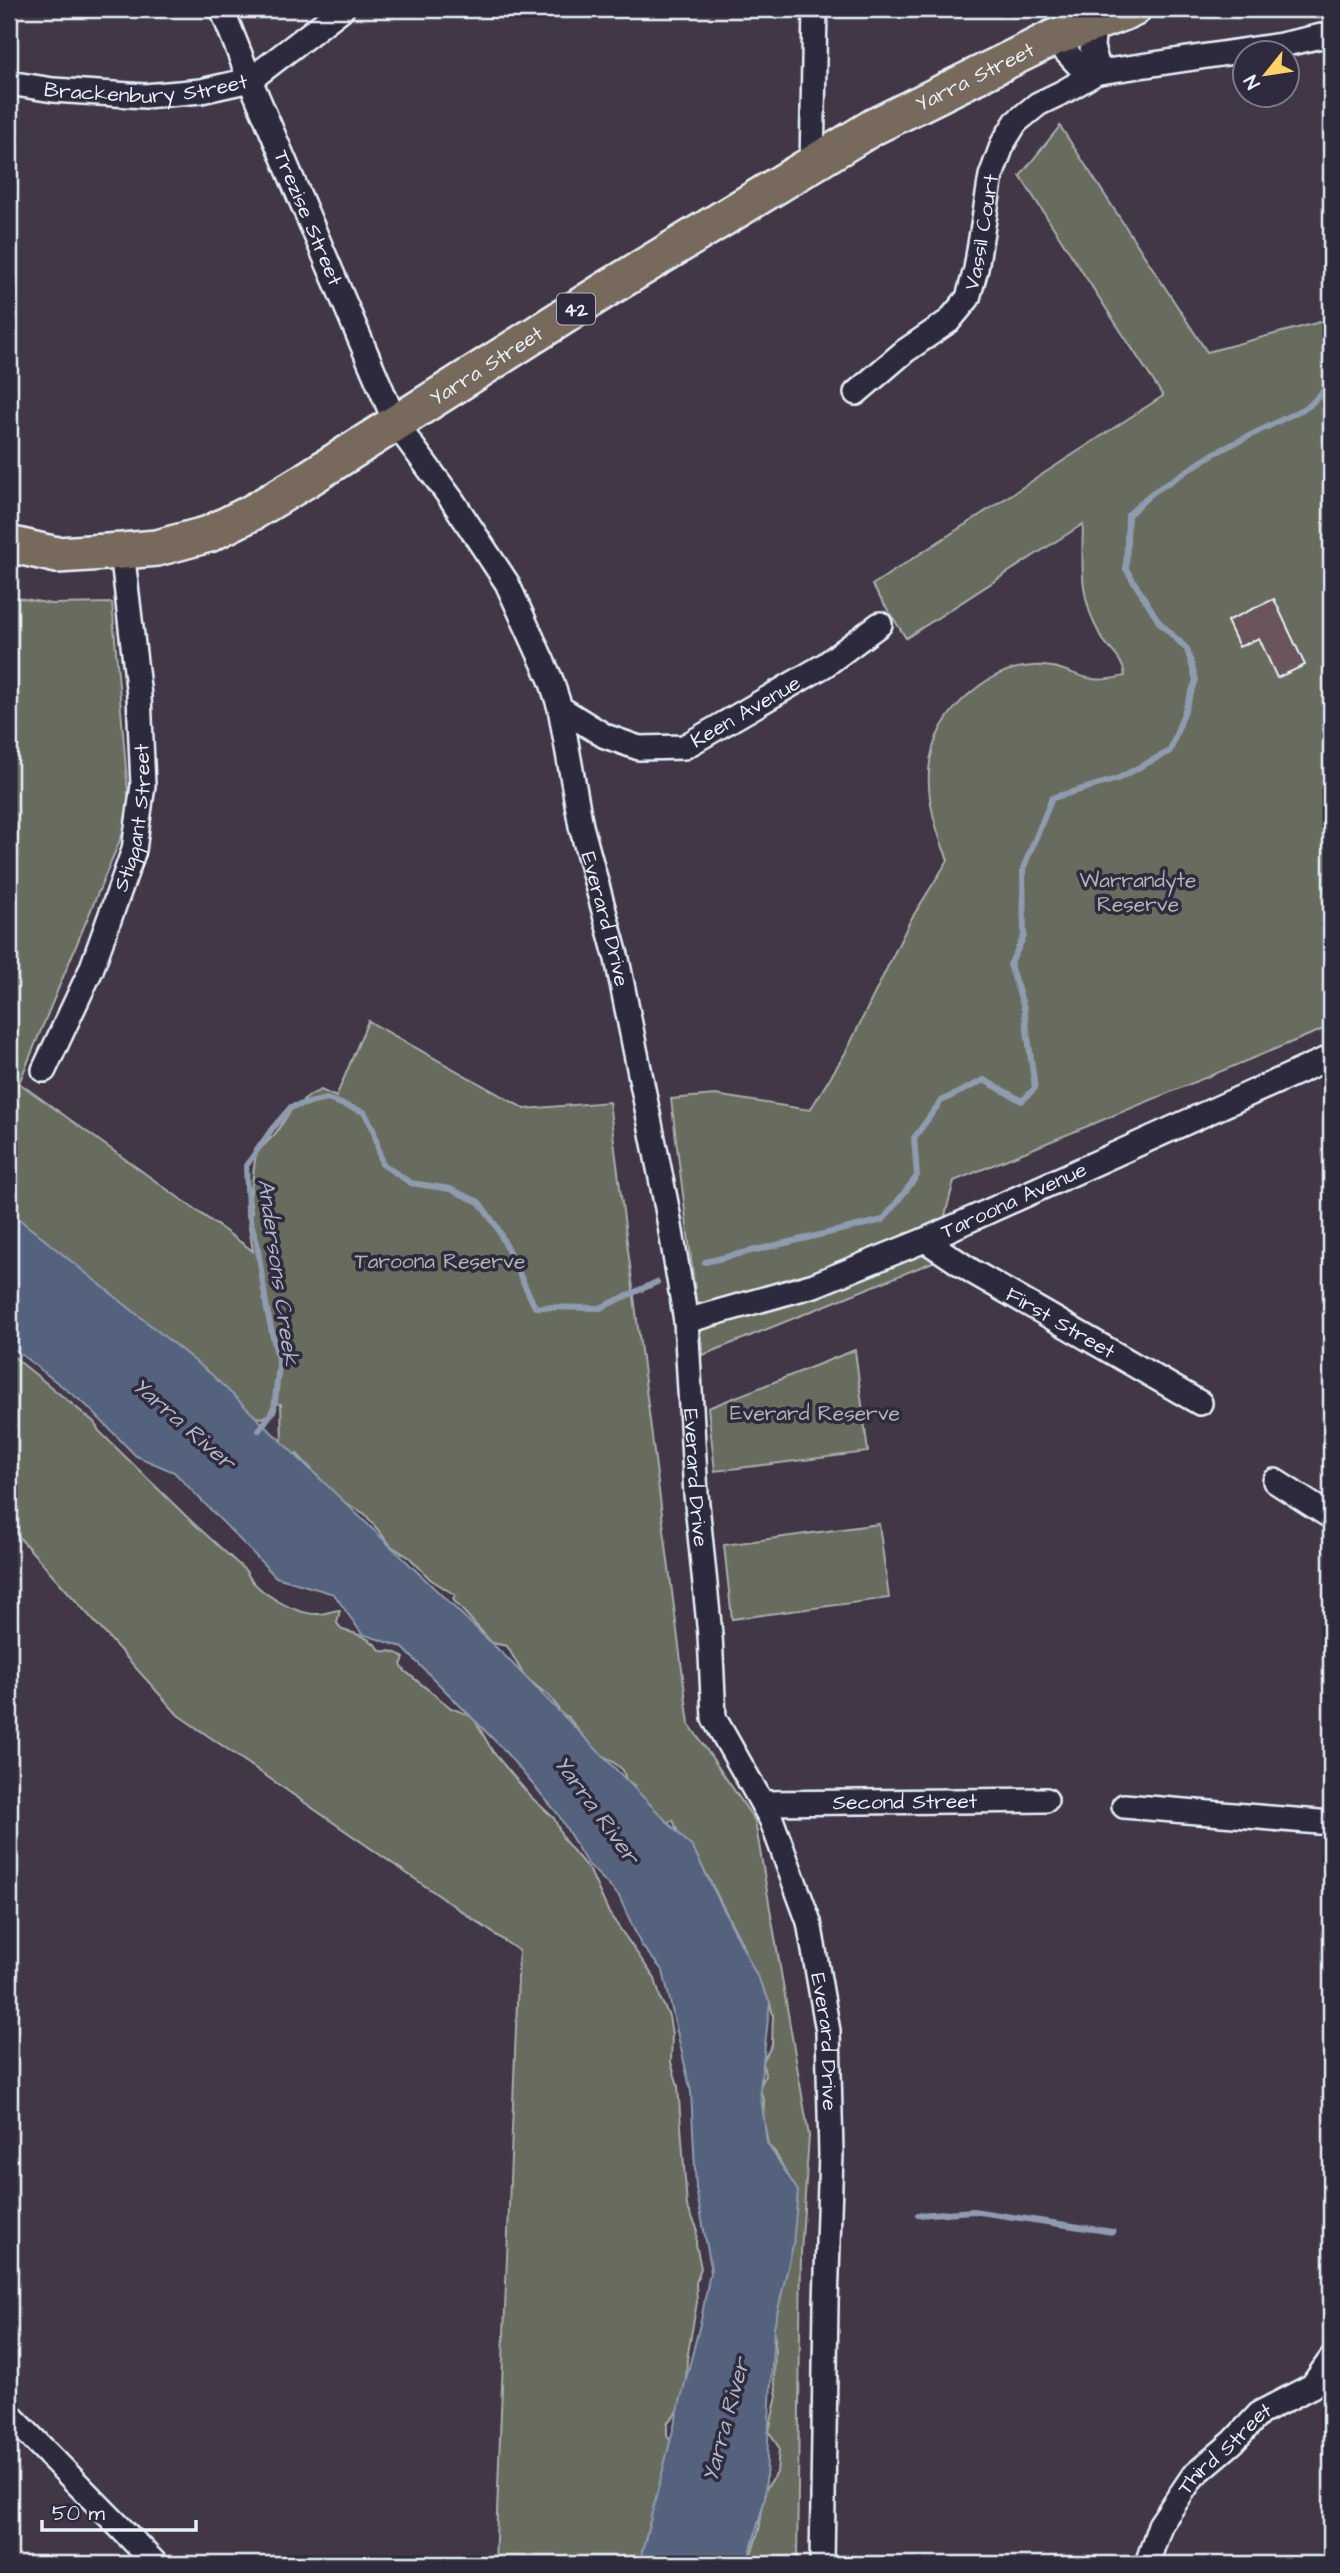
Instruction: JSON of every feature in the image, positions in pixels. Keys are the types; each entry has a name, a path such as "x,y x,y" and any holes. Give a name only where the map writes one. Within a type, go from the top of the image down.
{"main road":[{"name":"Yarra Street","path":"9,544 57,555 157,548 209,534 253,512 607,289 873,127 1053,38 1133,9"}],"street":[{"name":"Trezise Street","path":"222,9 396,424"},
{"name":"Brackenbury Street","path":"9,83 53,90 145,96 201,91 250,80 342,9"},
{"path":"812,165 815,9"},
{"path":"1094,23 1093,47 1099,72 1281,45 1331,34"},
{"name":"Yarra Street","path":"1053,38 1083,70 1099,72"},
{"name":"Vassil Court","path":"856,393 905,351 948,321 968,298 976,269 991,176 1003,143 1016,122 1038,104 1099,72"},
{"name":"Everard Drive","path":"396,424 452,500 507,583 551,680 560,708 581,826 617,959 667,1208 686,1321 696,1494 710,1635 714,1718 763,1803 809,1922 828,2031 831,2154 822,2564"},
{"name":"Stiggant Street","path":"44,1070 91,970 134,850 143,785 139,696 122,551"},
{"name":"Keen Avenue","path":"560,708 605,736 639,748 684,747 825,665 880,624"},
{"name":"Taroona Avenue","path":"686,1321 814,1285 925,1240 1331,1057"},
{"name":"First Street","path":"925,1240 974,1272 1200,1403"},
{"path":"1275,1481 1331,1517"},
{"name":"Second Street","path":"763,1803 1045,1800"},
{"path":"1124,1806 1331,1823"},
{"name":"Third Street","path":"1147,2564 1160,2525 1193,2476 1233,2442 1259,2413 1312,2386 1331,2359"},
{"path":"9,2414 156,2564"}],"green space":[{"name":"Warrandyte Reserve","path":"1060,126 1207,352 1331,319 1331,1026 954,1181 933,1262 703,1355 671,1099 715,1095 810,1110 846,1052 910,921 948,860 939,837 929,791 929,769 941,727 955,708 974,690 1008,671 1042,666 1097,680 1125,676 1122,664 1100,635 1088,608 1083,581 1083,524 906,638 872,585 1163,396 1020,176"},
{"name":"Taroona Reserve","path":"9,596 51,604 112,603 130,816 19,1083 253,1251 249,1227 256,1153 275,1134 291,1110 312,1094 321,1090 336,1097 368,1021 525,1109 609,1102 689,1724 755,1821 809,2136 801,2253 797,2564 748,2564 759,2530 765,2490 777,2473 779,2448 769,2431 777,2396 774,2379 775,2338 768,2325 790,2180 775,2152 768,2145 763,2117 764,2100 759,2088 765,2076 763,2061 772,2045 773,2015 770,2003 745,1971 744,1948 707,1875 698,1861 684,1848 673,1820 667,1823 634,1791 634,1785 626,1780 623,1770 593,1749 568,1717 560,1713 549,1697 525,1676 507,1646 492,1643 455,1602 455,1595 430,1579 410,1558 391,1546 365,1514 340,1500 297,1454 289,1454 282,1443 281,1404 274,1403 268,1415 256,1417 9,1223"},
{"name":"Everard Reserve","path":"855,1350 868,1452 715,1471 708,1408"},
{"path":"9,1353 94,1422 99,1431 246,1571 258,1587 277,1601 299,1611 322,1614 340,1610 337,1623 342,1630 368,1639 381,1651 401,1656 404,1658 401,1665 405,1671 451,1708 473,1717 493,1752 531,1797 554,1818 564,1840 590,1871 609,1913 655,1979 669,2016 672,2034 671,2062 678,2086 687,2206 697,2228 696,2244 701,2268 696,2283 697,2302 687,2359 685,2403 667,2423 667,2435 675,2449 651,2564 495,2564 519,1951 178,1715 9,1526"},
{"path":"879,1524 889,1598 732,1619 724,1545"}],"water":[{"name":"Yarra River","path":"9,1211 211,1374 505,1656 693,1848 770,2002 760,2089 767,2143 798,2191 793,2245 774,2327 765,2498 747,2564 639,2564 701,2320 711,2267 696,2189 691,2092 663,1971 641,1945 619,1896 586,1862 558,1814 502,1748 402,1647 362,1634 334,1594 276,1577 174,1472 136,1456 86,1405 9,1345"}],"building":[{"path":"1274,599 1305,665 1277,678 1259,638 1239,647 1227,621"}],"waterway":[{"name":"Andersons Creek","path":"705,1262 883,1220 917,1176 914,1138 941,1101 984,1080 1022,1101 1035,1088 1024,1008 1010,965 1024,936 1023,869 1052,798 1117,779 1170,751 1196,680 1187,649 1159,622 1126,569 1128,515 1152,493 1215,453 1309,406 1331,383"},
{"name":"Andersons Creek","path":"259,1430 274,1410 279,1364 267,1310 257,1243 248,1212 246,1166 291,1107 327,1099 364,1112 373,1128 382,1164 411,1183 450,1189 479,1202 497,1227 535,1307 600,1308 657,1282"},
{"path":"918,2215 973,2211 1113,2232"}]}
